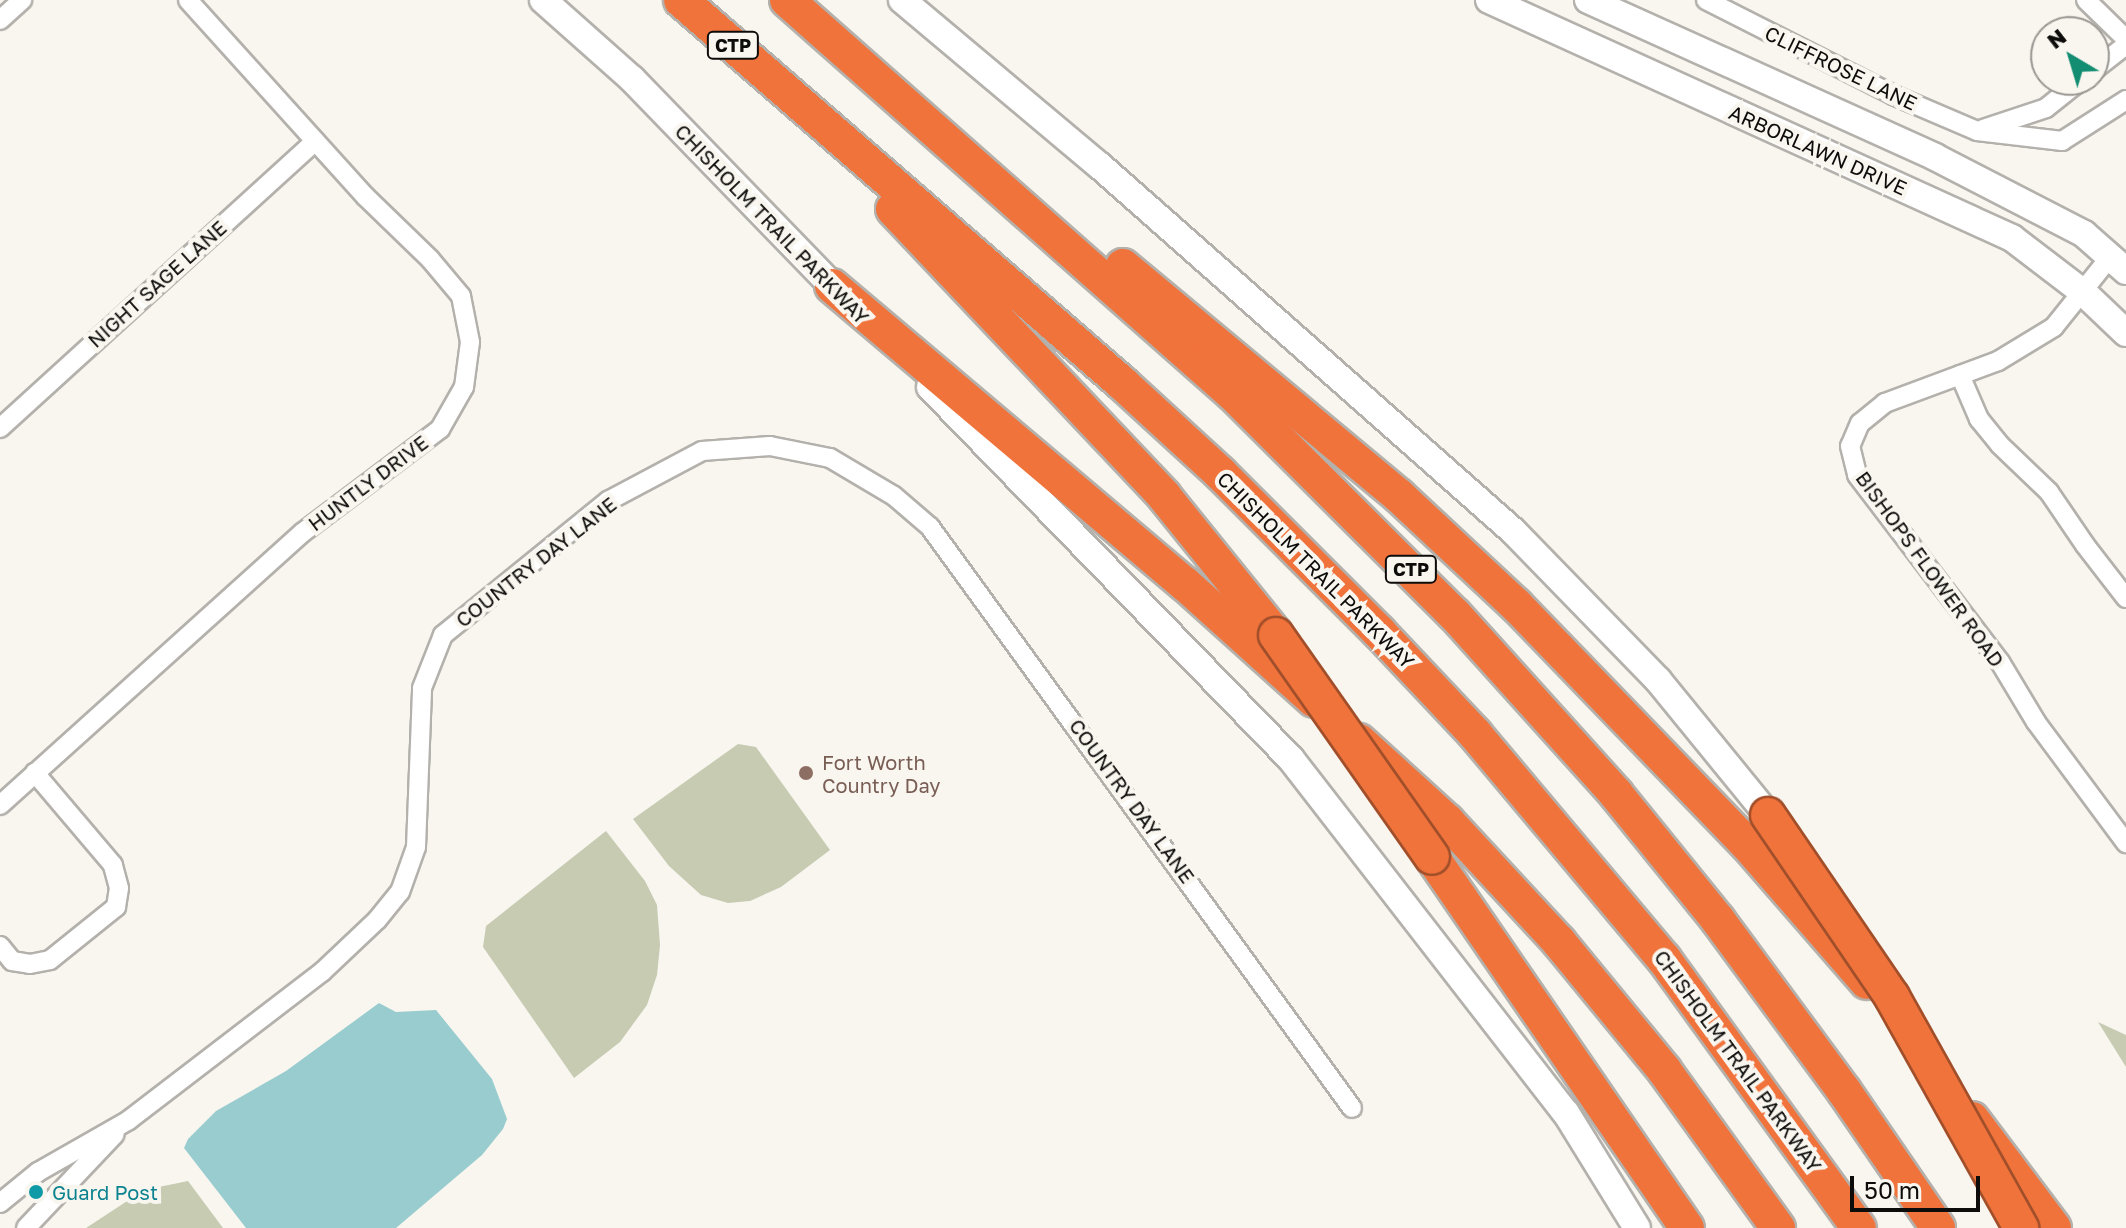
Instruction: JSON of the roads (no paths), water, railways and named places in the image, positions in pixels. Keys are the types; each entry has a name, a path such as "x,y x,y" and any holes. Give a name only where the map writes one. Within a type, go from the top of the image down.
{"highway":[{"name":"CHISHOLM TRAIL PARKWAY","path":"681,0 1123,384 1220,473 1388,640 1475,734 1664,959 1859,1228"},
{"name":"CTP","path":"787,0 879,78 1261,420 1455,615 1616,794 1718,920 1835,1078 1938,1228"},
{"path":"879,78 1002,168 1216,342 1399,496 1516,605 1735,832 1863,977 2054,1228"},
{"path":"785,90 991,316 1164,496 1276,635 1687,1228"},
{"path":"832,286 1185,584 1447,821 1559,942 1664,1070 1778,1228"},
{"path":"1768,815 1884,984 2021,1228"}],"main road":[{"name":"CHISHOLM TRAIL PARKWAY","path":"543,0 632,79 1291,759 1566,1113 1637,1228"},
{"path":"902,0 1100,166 1513,531 1658,680 1768,815"},
{"name":"ARBORLAWN DRIVE","path":"1489,0 2012,238 2084,293 2126,333"},
{"name":"ARBORLAWN DRIVE","path":"1588,0 1935,157 2084,234 2118,264"}],"street":[{"path":"0,20 22,0"},
{"name":"HUNTLY DRIVE","path":"0,805 302,533 440,429 464,387 470,342 461,296 188,0"},
{"name":"CLIFFROSE LANE","path":"1706,0 1893,95 1977,131 2062,141 2126,100"},
{"path":"2086,0 2126,42 2110,56"},
{"path":"1977,131 2046,108 2061,96"},
{"name":"NIGHT SAGE LANE","path":"0,428 315,141"},
{"name":"BISHOPS FLOWER ROAD","path":"2118,264 2084,293 2054,327 1998,361 1885,403 1860,423 1850,446 1857,475 2000,662 2036,722 2126,843"},
{"path":"1960,375 1979,419 2000,445 2049,492 2126,598"},
{"name":"COUNTRY DAY LANE","path":"129,1120 322,972 361,937 400,892 416,847 422,688 443,635 608,501 702,451 770,446 830,458 894,496 930,527 1352,1108"},
{"path":"0,946 12,961 30,964 50,960 116,907 119,888 113,865 35,773"},
{"path":"0,1203 38,1172 129,1120"},
{"path":"26,1228 129,1120"}],"water":[{"path":"379,1003 396,1012 436,1010 492,1079 507,1119 503,1129 482,1155 396,1228 246,1228 184,1148 188,1139 216,1111 286,1071"}],"place":[{"name":"Fort Worth Country Day","path":"806,773"},
{"name":"Guard Post","path":"36,1192"}]}
